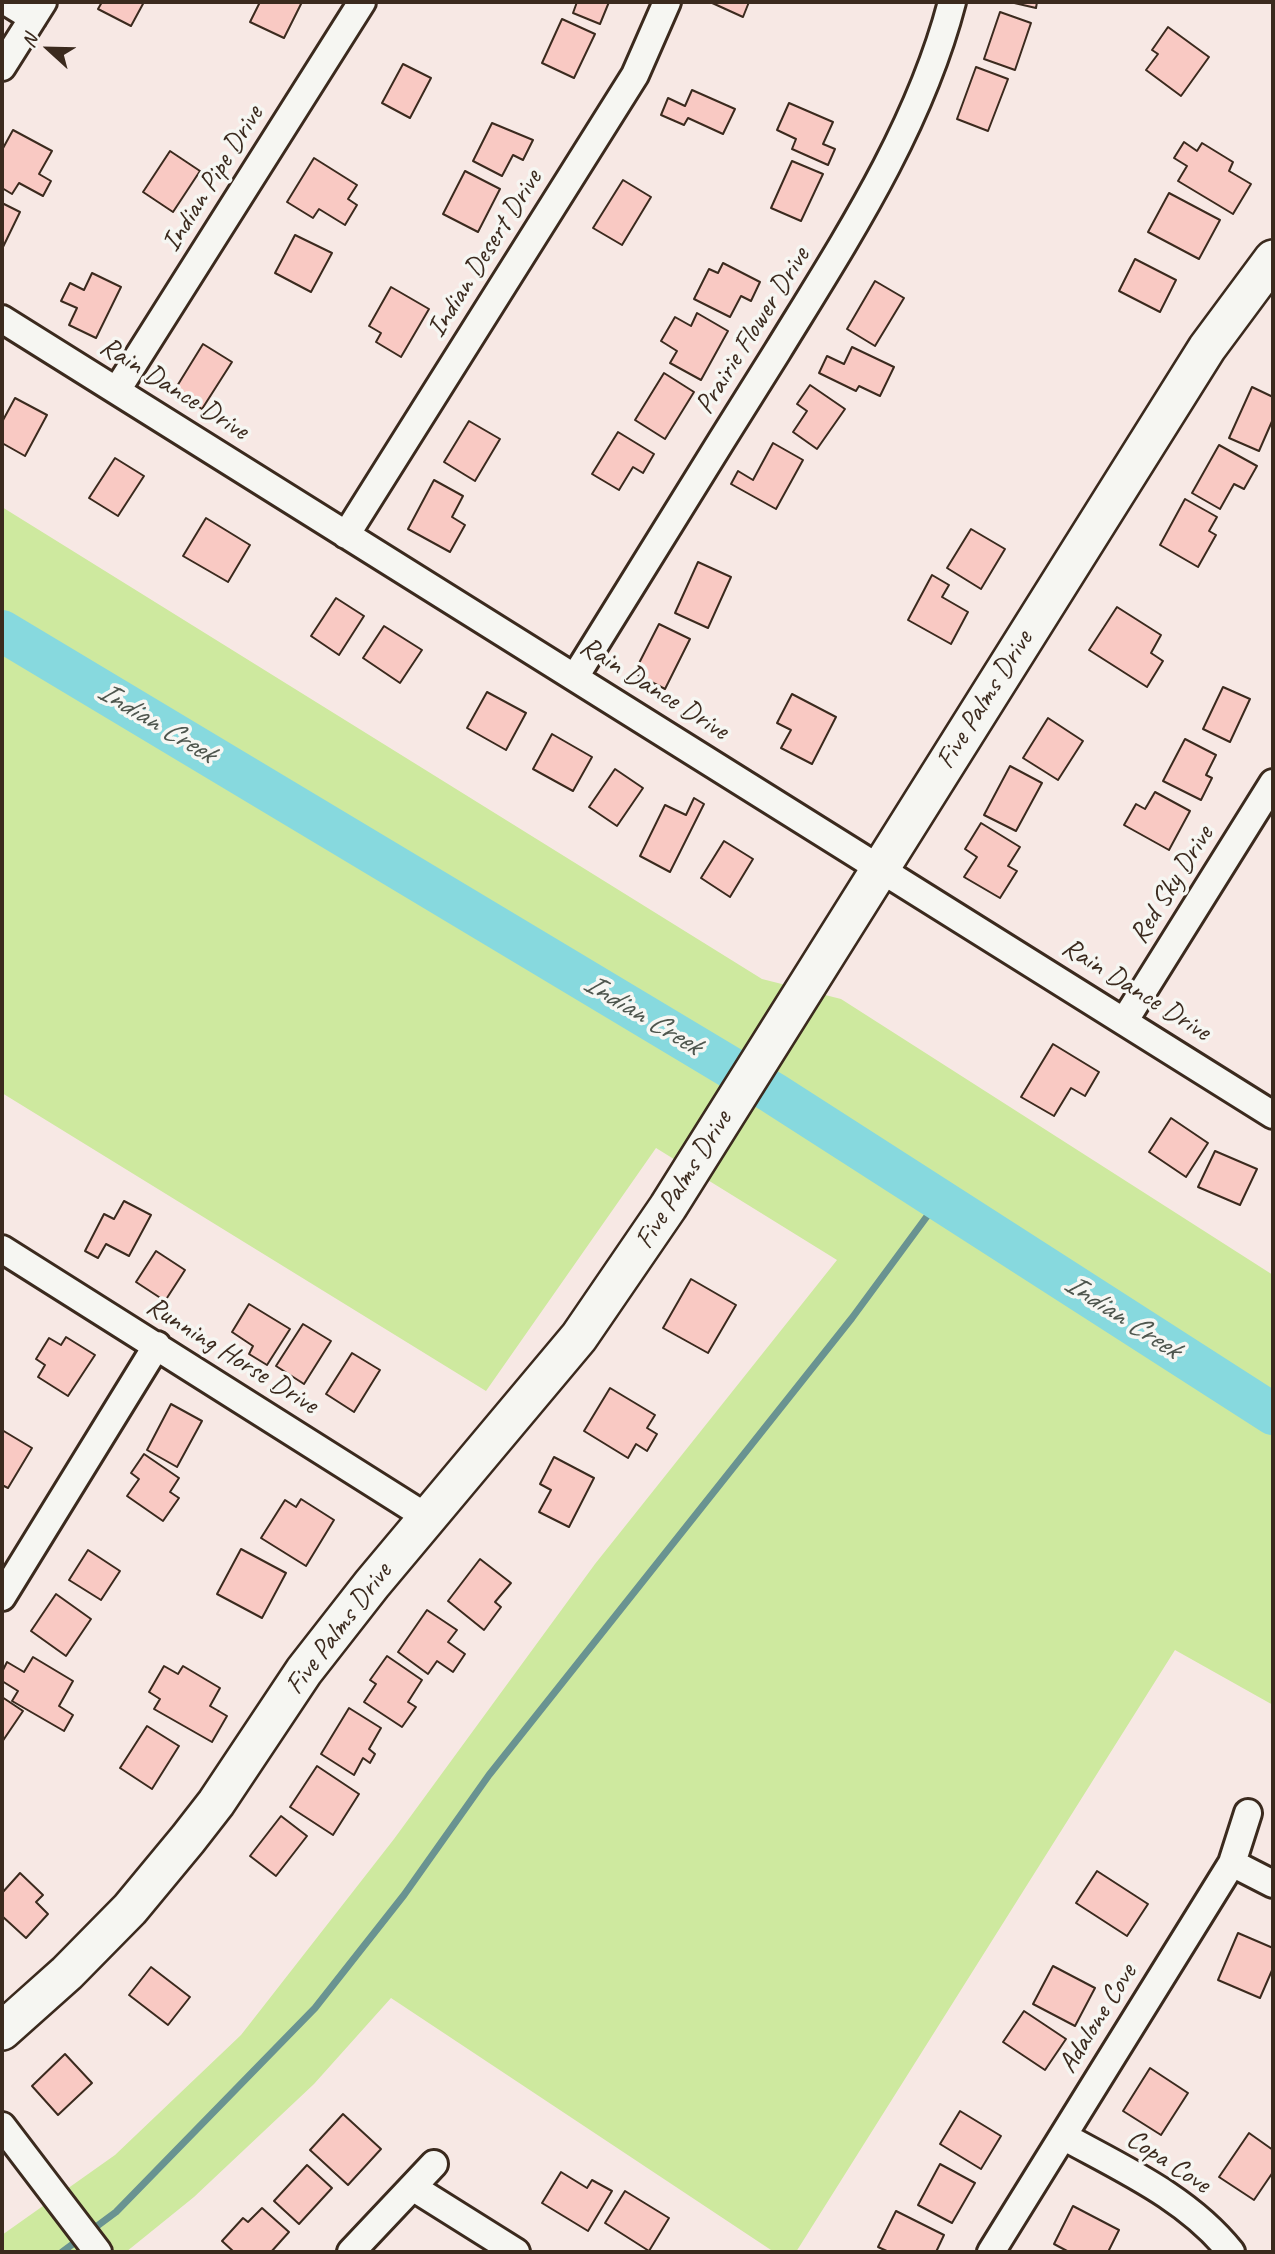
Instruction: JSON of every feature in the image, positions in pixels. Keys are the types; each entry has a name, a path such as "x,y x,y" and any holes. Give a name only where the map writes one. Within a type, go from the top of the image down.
{"street":[{"path":"2,67 38,10 7,2"},
{"name":"Indian Pipe Drive","path":"117,390 362,2"},
{"name":"Indian Desert Drive","path":"346,535 635,75 667,2"},
{"name":"Prairie Flower Drive","path":"575,677 839,252 893,157 930,68 952,2"},
{"name":"Five Palms Drive","path":"2,2031 67,1973 155,1879 216,1803 304,1671 579,1337 701,1154 1207,348 1273,259"},
{"name":"Rain Dance Drive","path":"2,319 880,866 1273,1115"},
{"name":"Red Sky Drive","path":"1125,1020 1273,783"},
{"name":"Running Horse Drive","path":"2,1249 428,1518"},
{"path":"2,1597 157,1345"},
{"name":"Adalone Cove","path":"991,2252 1231,1863 1248,1813"},
{"path":"1231,1863 1273,1884"},
{"path":"2,2126 98,2252"},
{"name":"Copa Cove","path":"1063,2136 1155,2186 1205,2224 1231,2252"},
{"path":"351,2252 434,2164"},
{"path":"414,2188 516,2252"}],"green space":[{"path":"2,507 762,979 841,999 1273,1275 1273,1705 1175,1650 796,2252 774,2252 391,1998 314,2084 194,2197 126,2252 2,2252 2,2235 115,2155 241,2035 394,1839 595,1564 837,1260 656,1148 486,1391 2,1093"}],"building":[{"path":"102,2 144,2 131,26 98,9"},
{"path":"260,2 302,2 284,38 250,22"},
{"path":"577,2 609,2 600,24 573,13"},
{"path":"710,2 749,2 743,17"},
{"path":"1010,2 1037,2 1036,8"},
{"path":"1000,12 1031,23 1015,70 984,59"},
{"path":"562,19 595,34 574,78 542,63"},
{"path":"1168,27 1209,57 1181,96 1146,70 1158,54 1152,50"},
{"path":"403,64 431,78 410,118 382,103"},
{"path":"976,67 1008,79 988,131 957,119"},
{"path":"692,90 735,109 723,134 688,118 684,125 661,115 668,98 685,106"},
{"path":"789,103 833,122 823,144 835,149 828,165 792,149 796,139 777,130"},
{"path":"492,123 533,140 523,160 513,155 502,176 473,161"},
{"path":"13,130 52,151 39,174 51,181 43,196 19,183 12,194 2,188 2,150"},
{"path":"1184,142 1197,151 1202,143 1233,162 1229,171 1251,184 1233,214 1178,181 1187,166 1174,158"},
{"path":"170,151 200,171 173,212 143,192"},
{"path":"314,158 357,185 348,199 357,205 345,225 319,209 313,218 287,202"},
{"path":"792,161 823,174 801,221 771,208"},
{"path":"465,171 500,189 478,232 443,214"},
{"path":"623,180 651,197 622,245 593,228"},
{"path":"1169,193 1220,220 1199,259 1148,232"},
{"path":"2,203 20,212 2,249"},
{"path":"295,235 332,253 311,292 275,273"},
{"path":"1135,259 1176,280 1160,312 1119,291"},
{"path":"723,263 760,282 751,301 741,296 730,317 694,299 709,269 718,273"},
{"path":"92,273 121,287 96,338 69,325 77,308 61,301 70,283 84,290"},
{"path":"875,281 904,298 875,346 847,329"},
{"path":"391,287 429,309 401,357 376,342 381,333 369,326"},
{"path":"697,313 728,331 701,380 670,363 677,351 661,341 675,317 691,326"},
{"path":"203,344 232,362 202,409 174,391"},
{"path":"852,347 894,367 880,396 859,386 856,391 819,373 827,356 844,364"},
{"path":"664,373 694,392 665,439 635,420"},
{"path":"810,385 845,409 817,449 793,432 807,411 797,404"},
{"path":"1252,387 1273,397 1273,419 1259,451 1229,438"},
{"path":"15,398 47,415 25,456 2,443 2,422"},
{"path":"469,421 500,439 475,481 444,462"},
{"path":"618,432 654,454 643,473 633,467 619,490 592,474"},
{"path":"773,443 803,460 776,509 731,484 738,471 753,480"},
{"path":"1219,445 1257,466 1244,489 1234,484 1220,509 1192,493"},
{"path":"115,458 144,476 118,516 89,498"},
{"path":"434,480 463,496 452,517 465,525 450,552 408,529"},
{"path":"1185,499 1217,517 1209,531 1216,535 1198,567 1160,545"},
{"path":"206,518 250,545 228,582 183,556"},
{"path":"971,529 1005,549 981,589 947,568"},
{"path":"698,562 731,577 708,628 675,613"},
{"path":"932,575 949,585 942,597 968,612 951,644 908,620"},
{"path":"336,598 364,616 339,655 311,636"},
{"path":"1117,607 1161,635 1151,653 1163,661 1147,687 1089,650"},
{"path":"659,624 690,639 665,689 634,673"},
{"path":"384,626 422,650 400,683 363,658"},
{"path":"1223,687 1250,699 1230,742 1203,729"},
{"path":"487,692 526,713 506,750 467,728"},
{"path":"792,694 836,717 812,764 781,748 791,730 777,723"},
{"path":"1048,718 1083,741 1058,780 1023,758"},
{"path":"552,734 592,757 573,791 533,769"},
{"path":"1185,739 1216,755 1206,775 1212,778 1201,800 1163,781"},
{"path":"1010,766 1042,783 1016,831 984,815"},
{"path":"615,769 643,788 617,826 589,807"},
{"path":"1155,792 1190,811 1169,850 1124,825 1136,804 1145,809"},
{"path":"694,798 704,804 670,872 640,856 665,805 686,815"},
{"path":"981,823 1020,847 1008,866 1017,871 1000,898 964,877 977,857 965,849"},
{"path":"724,841 753,859 730,897 701,878"},
{"path":"1053,1044 1099,1072 1085,1096 1071,1088 1054,1116 1021,1097"},
{"path":"1171,1118 1208,1143 1186,1177 1149,1152"},
{"path":"1215,1151 1257,1169 1240,1205 1198,1187"},
{"path":"124,1201 151,1215 129,1256 106,1244 98,1258 85,1251 104,1214 114,1219"},
{"path":"156,1251 185,1270 165,1301 136,1282"},
{"path":"691,1279 736,1305 708,1353 663,1328"},
{"path":"249,1304 290,1329 267,1365 249,1354 253,1346 232,1332"},
{"path":"303,1324 331,1341 304,1384 276,1366"},
{"path":"66,1337 95,1355 68,1396 38,1377 45,1365 36,1359 49,1338 61,1345"},
{"path":"352,1353 380,1370 354,1412 326,1394"},
{"path":"610,1388 655,1415 647,1428 657,1434 647,1451 636,1444 628,1458 584,1431"},
{"path":"171,1404 202,1421 177,1467 147,1450"},
{"path":"2,1430 32,1448 8,1488 2,1485"},
{"path":"144,1454 179,1478 170,1492 179,1498 163,1521 127,1496 139,1479 131,1473"},
{"path":"554,1457 594,1478 569,1527 539,1512 551,1490 540,1484"},
{"path":"301,1499 334,1520 306,1566 261,1538 285,1500 296,1507"},
{"path":"241,1549 286,1573 262,1618 217,1594"},
{"path":"88,1550 120,1571 101,1600 69,1580"},
{"path":"480,1559 511,1583 495,1602 501,1607 484,1630 448,1601"},
{"path":"56,1594 91,1619 66,1656 31,1631"},
{"path":"427,1610 457,1630 448,1642 465,1654 453,1672 437,1661 428,1674 398,1652"},
{"path":"387,1656 422,1680 408,1702 416,1707 402,1727 364,1702 376,1684 370,1680"},
{"path":"33,1657 73,1681 59,1706 73,1715 64,1731 12,1701 18,1691 2,1681 2,1672 7,1662 24,1672"},
{"path":"164,1666 178,1674 183,1666 220,1688 210,1706 227,1716 212,1742 154,1709 160,1699 149,1692"},
{"path":"2,1697 23,1711 2,1742"},
{"path":"349,1708 381,1728 369,1749 375,1754 370,1763 363,1758 354,1775 321,1754"},
{"path":"147,1726 179,1746 152,1789 120,1768"},
{"path":"317,1766 359,1794 333,1835 290,1807"},
{"path":"281,1816 307,1836 276,1876 250,1856"},
{"path":"1097,1871 1148,1904 1127,1936 1076,1903"},
{"path":"20,1873 43,1895 36,1902 48,1914 26,1938 2,1916 2,1893"},
{"path":"1238,1933 1273,1948 1273,1968 1260,1998 1218,1980"},
{"path":"1053,1966 1095,1988 1075,2026 1033,2004"},
{"path":"151,1967 190,1997 168,2025 129,1995"},
{"path":"1024,2011 1066,2039 1045,2070 1003,2042"},
{"path":"65,2054 92,2083 58,2115 32,2086"},
{"path":"1150,2068 1188,2093 1161,2135 1123,2111"},
{"path":"960,2111 1001,2136 981,2169 940,2144"},
{"path":"343,2114 381,2149 348,2185 310,2150"},
{"path":"1249,2133 1273,2150 1273,2172 1254,2200 1219,2177"},
{"path":"940,2164 975,2183 952,2223 918,2205"},
{"path":"307,2165 332,2188 299,2224 274,2201"},
{"path":"561,2172 587,2188 592,2180 612,2191 588,2231 542,2203"},
{"path":"625,2191 669,2218 649,2251 605,2223"},
{"path":"1073,2206 1119,2230 1108,2252 1069,2252 1054,2244"},
{"path":"262,2208 289,2232 271,2252 234,2252 222,2241 243,2218 248,2222"},
{"path":"896,2211 944,2235 936,2252 889,2252 878,2247"}],"waterway":[{"name":"Indian Creek","path":"2,631 773,1093 1273,1414"},
{"path":"62,2252 116,2212 315,2008 404,1895 489,1775 852,1318 939,1200"}]}
